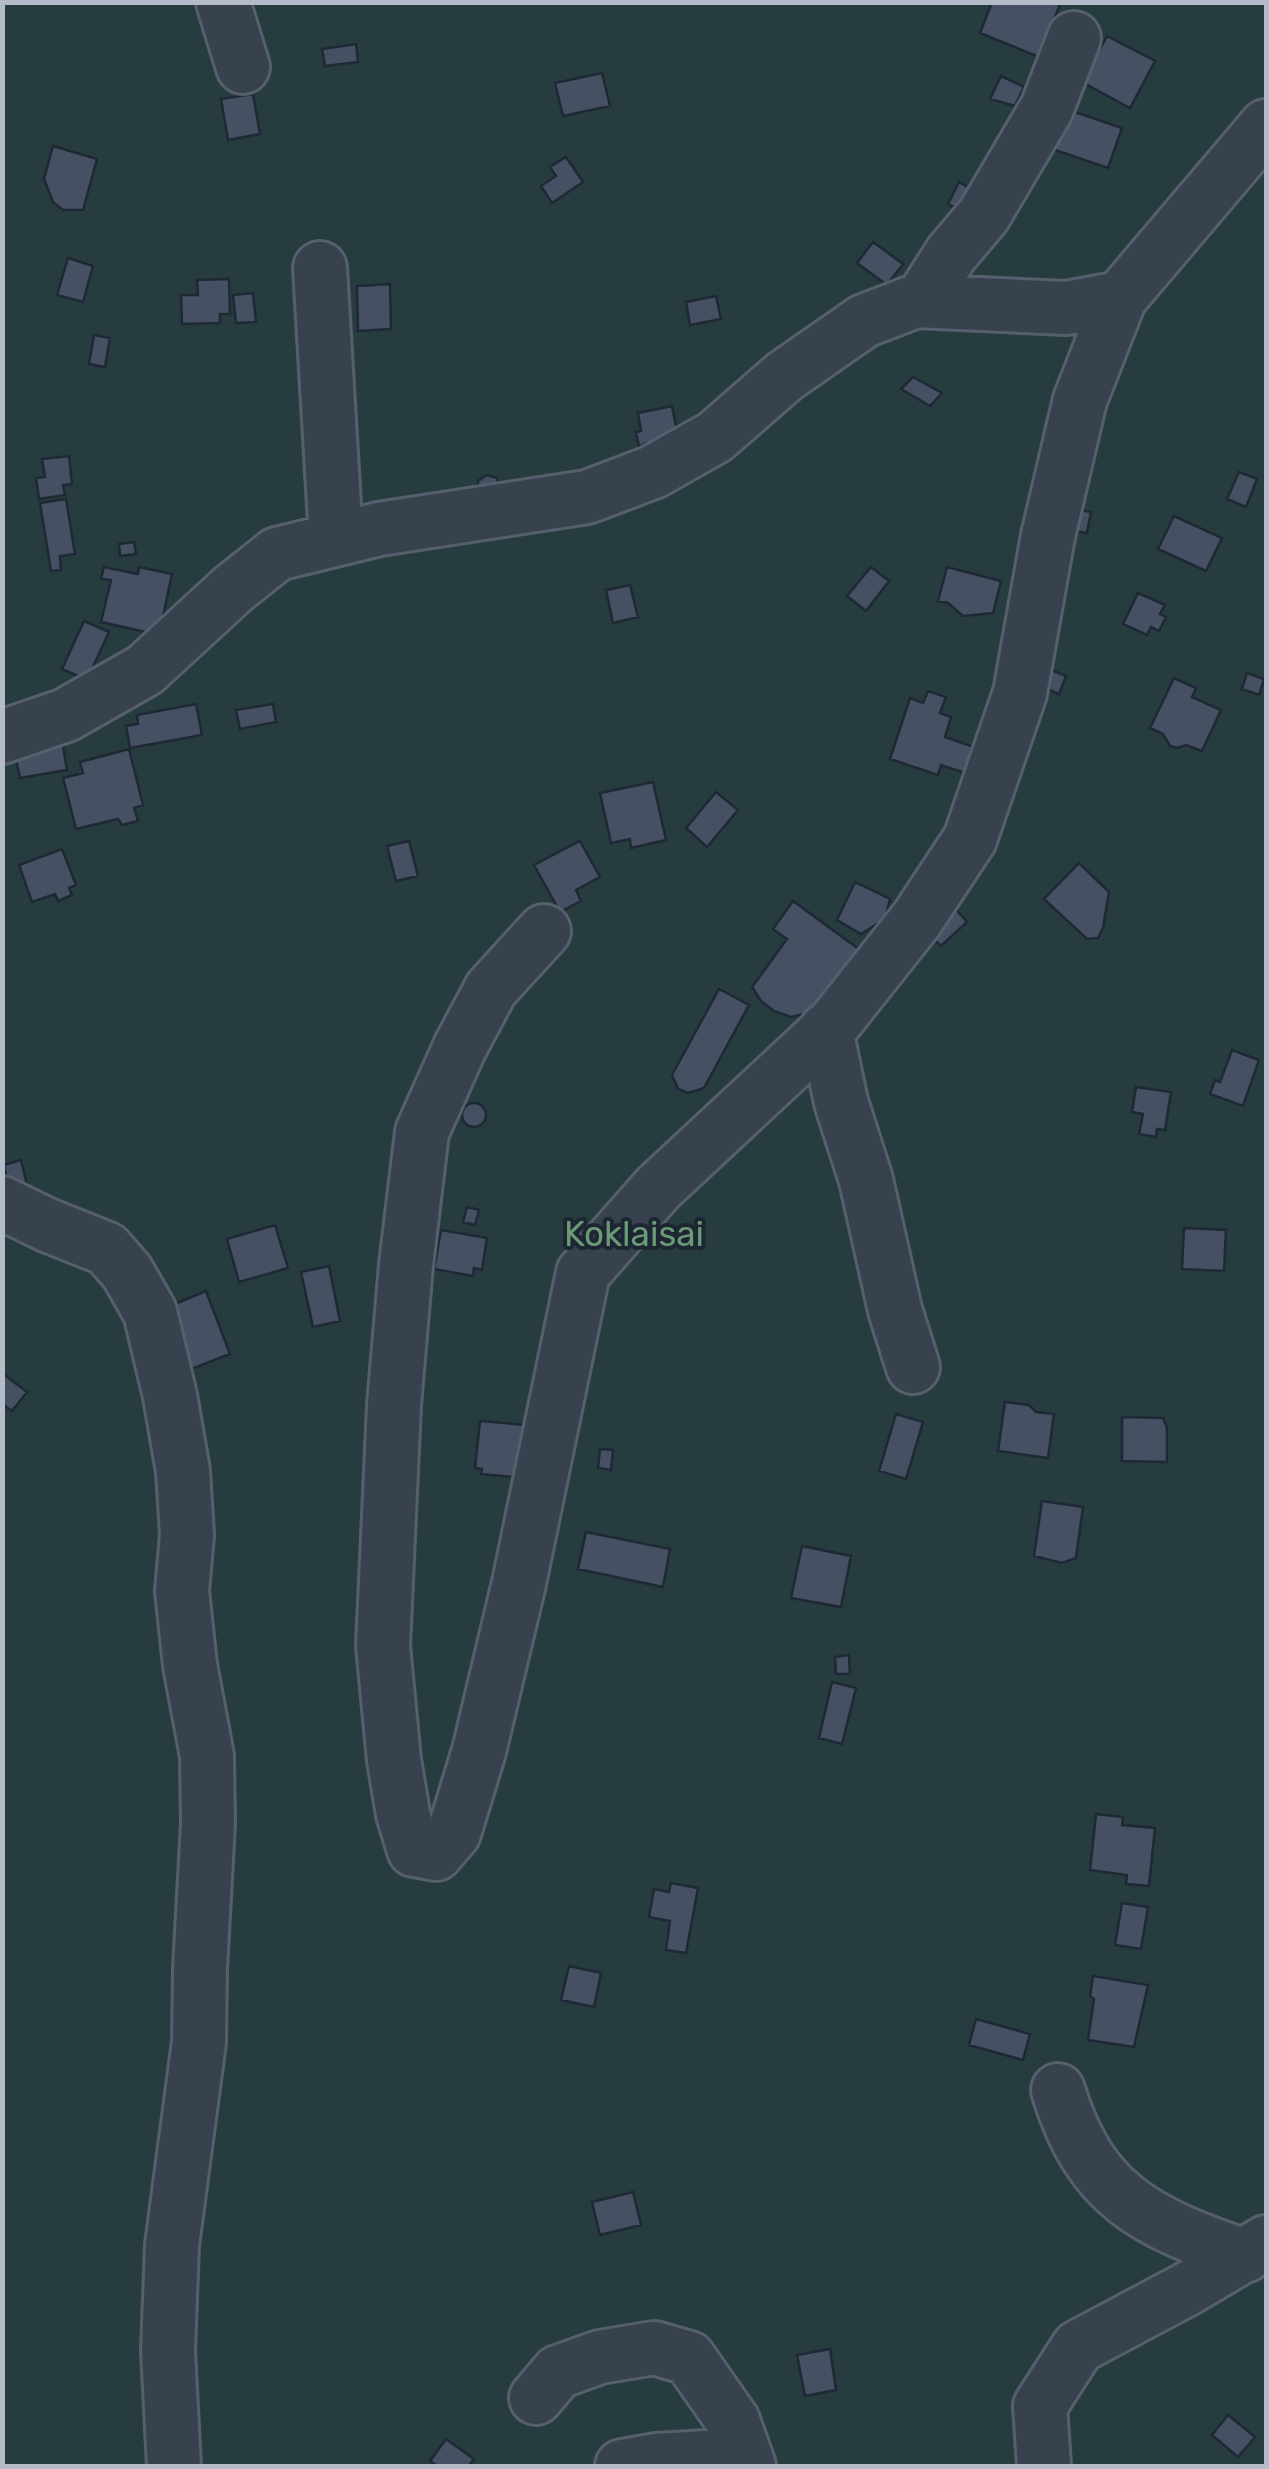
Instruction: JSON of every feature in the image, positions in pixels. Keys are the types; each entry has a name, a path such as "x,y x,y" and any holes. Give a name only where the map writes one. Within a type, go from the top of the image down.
{"street":[{"path":"223,2 243,67"},
{"path":"921,302 950,254 984,215 1047,108 1074,38"},
{"path":"544,931 491,989 422,1132 394,1405 384,1646 403,1814 414,1850 436,1854 454,1833 474,1767 522,1568 583,1273 658,1188 826,1030 917,918 970,839 1020,693 1048,536 1080,400 1100,346 1120,298 1266,126"},
{"path":"320,268 336,539"},
{"path":"2,738 66,715 145,670 277,554 379,529 587,498 653,472 715,437 785,376 864,321 921,302 1054,307 1120,298"},
{"path":"1054,307 1078,314 1095,328 1100,346"},
{"path":"826,1030 841,1102 866,1180 894,1310 913,1367"},
{"path":"2,1203 107,1249 126,1272 150,1312 170,1396 182,1472 187,1535 182,1591 190,1665 208,1756 208,1822 200,2042 172,2244 169,2384 174,2466"},
{"path":"1058,2090 1070,2129 1091,2165 1126,2202 1171,2228 1256,2249"},
{"path":"1044,2466 1040,2406 1078,2347 1256,2249"},
{"path":"536,2398 558,2372 600,2357 654,2348 689,2358 733,2420 749,2466"},
{"path":"622,2466 725,2456 736,2466"}],"green space":[{"name":"Koklaisai","path":"3,3 1266,3 1266,2466 3,2466"}],"building":[{"path":"992,2 1061,2 1039,57 980,33"},
{"path":"1107,36 1155,61 1130,108 1082,82"},
{"path":"356,44 358,62 325,66 322,49"},
{"path":"602,73 610,106 563,116 555,83"},
{"path":"1001,76 1024,87 1015,106 990,99"},
{"path":"253,94 260,134 228,140 221,99"},
{"path":"1066,109 1122,128 1108,168 1052,149"},
{"path":"53,146 97,159 83,210 63,210 53,202 44,179"},
{"path":"566,157 583,182 552,203 541,186 556,176 550,167"},
{"path":"959,182 984,196 960,210 948,204"},
{"path":"873,242 903,264 887,285 857,263"},
{"path":"68,258 93,266 83,302 57,295"},
{"path":"229,279 230,314 220,314 220,323 182,324 181,295 198,295 197,280"},
{"path":"390,284 391,329 358,331 357,286"},
{"path":"253,293 256,322 236,323 233,295"},
{"path":"716,296 721,319 690,325 686,302"},
{"path":"94,335 110,338 105,367 89,364"},
{"path":"913,377 942,393 930,406 901,389"},
{"path":"672,406 681,450 649,456 646,443 639,447 638,413"},
{"path":"69,456 72,484 63,485 65,495 39,499 36,478 45,477 42,459"},
{"path":"1239,472 1257,479 1246,507 1227,499"},
{"path":"487,475 497,478 499,486 478,490 478,481"},
{"path":"66,499 75,554 60,556 61,570 51,571 40,503"},
{"path":"1069,508 1091,512 1087,533 1065,529"},
{"path":"1174,516 1222,538 1206,571 1158,549"},
{"path":"134,542 136,554 120,556 119,544"},
{"path":"104,567 138,574 139,567 172,574 159,635 101,622 111,580 101,579"},
{"path":"871,567 889,581 866,611 847,596"},
{"path":"947,567 1001,581 993,613 963,616 948,603 938,601"},
{"path":"630,585 638,617 613,623 606,590"},
{"path":"1138,593 1165,605 1160,614 1166,617 1159,631 1151,627 1147,635 1123,624"},
{"path":"84,621 109,632 87,680 62,669"},
{"path":"1044,667 1066,676 1059,694 1038,685"},
{"path":"1247,673 1264,679 1259,695 1242,689"},
{"path":"1174,678 1196,688 1192,697 1221,710 1202,751 1186,745 1170,746 1163,734 1150,728"},
{"path":"928,691 946,697 940,713 951,717 945,737 974,747 965,773 941,765 938,775 890,759 910,698 923,703"},
{"path":"196,704 202,735 130,748 126,726 138,724 137,715"},
{"path":"273,704 276,722 240,729 236,710"},
{"path":"62,740 67,770 20,778 14,750"},
{"path":"129,749 143,805 134,808 138,821 122,825 118,819 76,829 63,778 83,773 80,762"},
{"path":"653,782 666,840 631,848 630,839 611,843 600,793"},
{"path":"716,792 738,810 707,847 686,828"},
{"path":"409,841 418,876 396,881 387,846"},
{"path":"580,841 600,877 576,890 581,901 560,912 534,865"},
{"path":"62,849 76,885 69,888 72,895 58,901 55,894 32,902 19,865"},
{"path":"1079,863 1109,892 1098,938 1087,939 1044,899"},
{"path":"855,882 890,899 885,919 861,934 837,920"},
{"path":"793,901 860,950 814,1012 791,1017 761,1001 752,987 787,939 773,929"},
{"path":"953,906 967,922 941,946 926,930"},
{"path":"719,989 749,1005 704,1088 688,1093 678,1089 672,1075"},
{"path":"1232,1050 1259,1060 1243,1106 1210,1094 1215,1080 1220,1082"},
{"path":"1136,1087 1171,1092 1165,1130 1157,1129 1156,1137 1139,1134 1143,1114 1132,1112"},
{"path":"474,1103 486,1115 474,1127 462,1115"},
{"path":"21,1160 28,1189 10,1194 4,1165"},
{"path":"467,1207 479,1210 475,1225 463,1222"},
{"path":"275,1225 288,1268 239,1282 227,1239"},
{"path":"1184,1228 1226,1230 1224,1271 1182,1269"},
{"path":"441,1230 487,1238 482,1270 474,1268 473,1276 434,1269"},
{"path":"329,1266 340,1321 313,1327 301,1272"},
{"path":"206,1291 230,1354 189,1370 165,1308"},
{"path":"2,1373 27,1392 12,1411 2,1404"},
{"path":"1005,1402 1054,1414 1048,1458 998,1451"},
{"path":"896,1414 923,1422 906,1479 879,1471"},
{"path":"1122,1417 1163,1418 1167,1428 1167,1462 1122,1461"},
{"path":"480,1421 539,1426 513,1477 481,1474 482,1469 475,1468"},
{"path":"600,1449 613,1450 611,1470 598,1468"},
{"path":"1042,1501 1083,1507 1076,1558 1062,1563 1034,1556"},
{"path":"586,1532 670,1549 663,1587 578,1569"},
{"path":"802,1546 851,1556 841,1607 791,1598"},
{"path":"849,1655 850,1674 836,1674 835,1657"},
{"path":"832,1682 856,1688 842,1744 819,1738"},
{"path":"1096,1814 1123,1817 1122,1825 1155,1828 1149,1886 1126,1884 1127,1875 1090,1870"},
{"path":"671,1883 698,1888 686,1953 666,1950 670,1921 649,1917 654,1889 669,1892"},
{"path":"1122,1903 1148,1907 1141,1949 1115,1945"},
{"path":"569,1966 601,1973 594,2007 561,2000"},
{"path":"1093,1976 1148,1985 1134,2047 1088,2040"},
{"path":"976,2019 1030,2034 1023,2060 969,2045"},
{"path":"633,2192 641,2225 600,2235 592,2202"},
{"path":"830,2349 836,2390 805,2396 797,2355"},
{"path":"1228,2415 1255,2437 1238,2457 1212,2435"},
{"path":"446,2439 474,2459 469,2466 437,2466 430,2461"}]}
